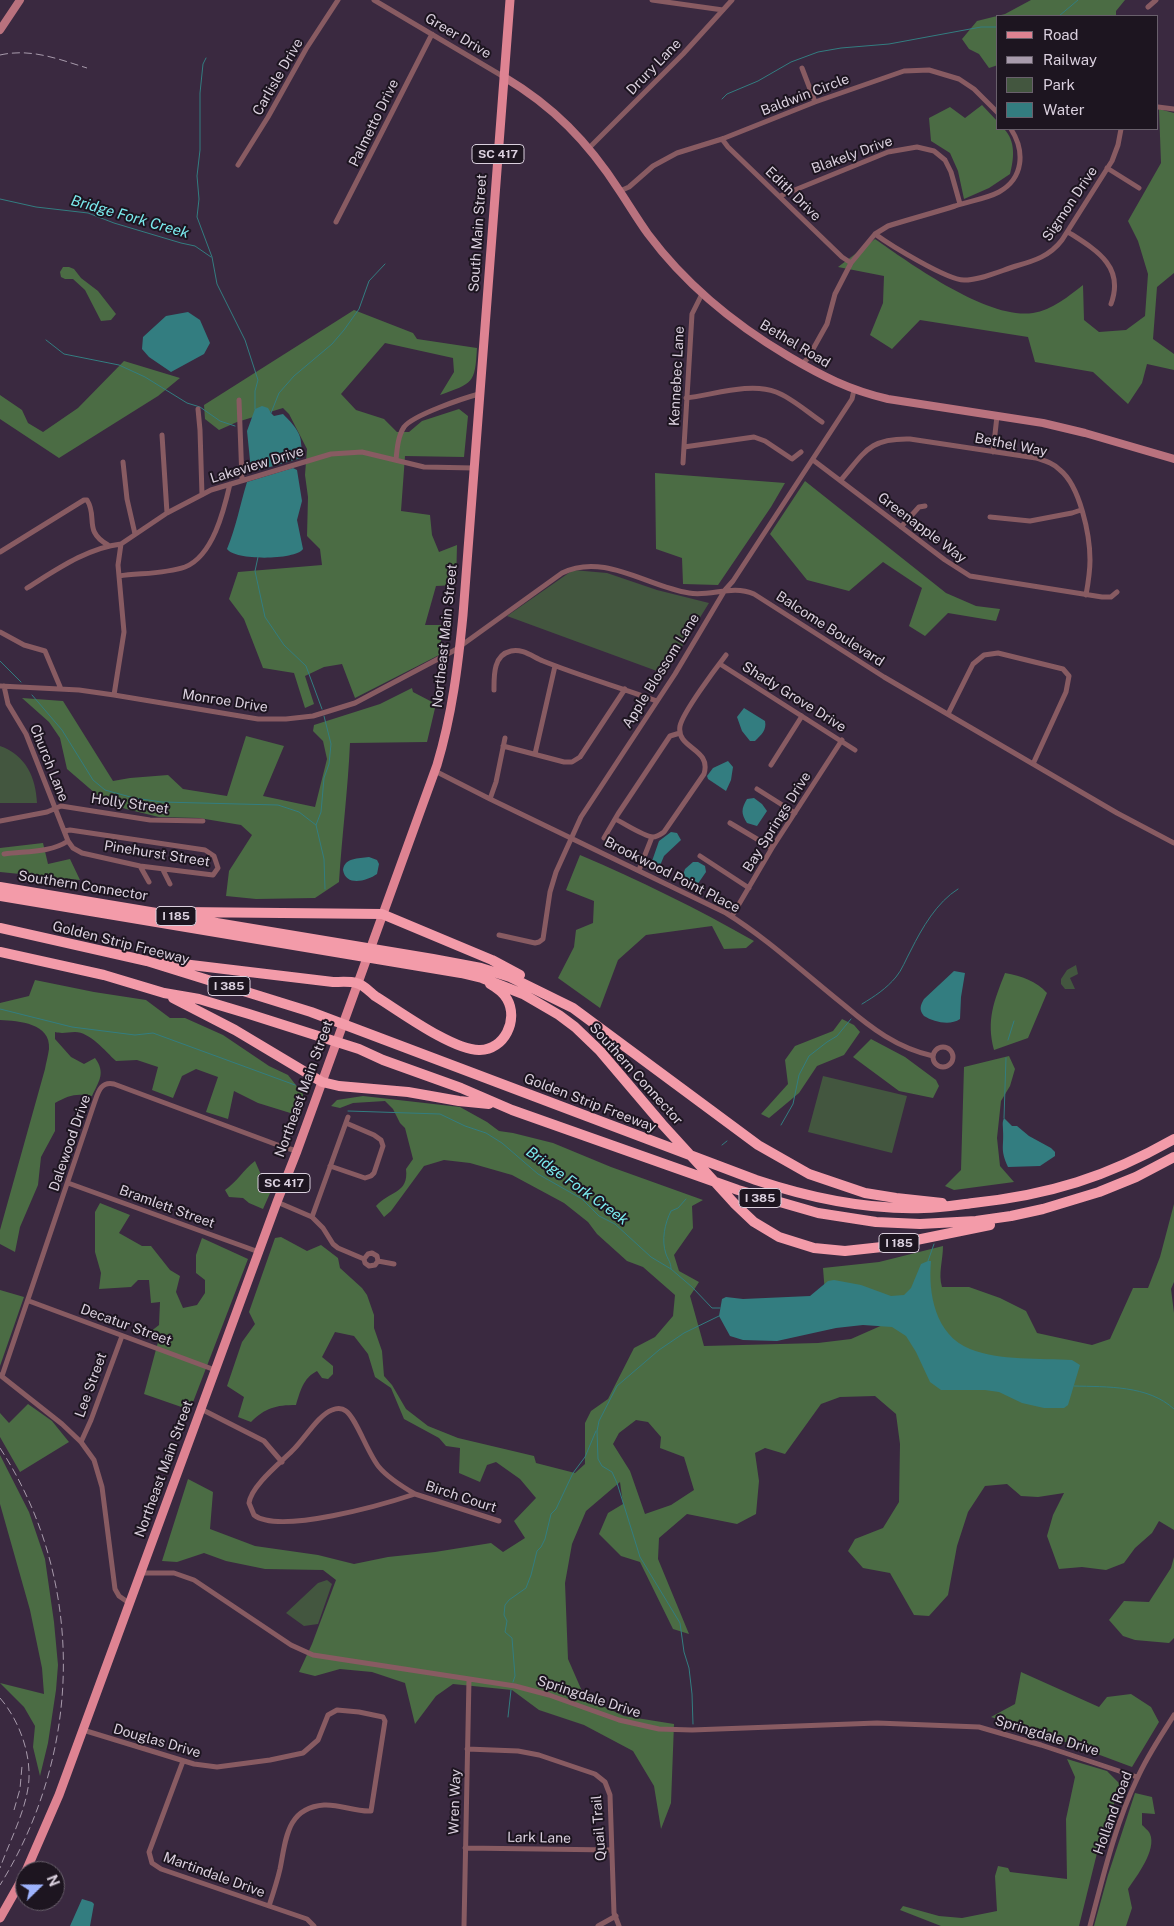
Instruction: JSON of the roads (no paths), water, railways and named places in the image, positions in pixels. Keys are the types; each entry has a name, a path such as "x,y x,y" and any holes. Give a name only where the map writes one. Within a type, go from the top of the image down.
{"highway":[{"name":"Southern Connector","path":"0,887 152,912 351,950"},
{"name":"Southern Connector","path":"0,896 382,955 466,965 496,972 516,979 573,1008 758,1145 791,1165 836,1184 866,1193 960,1204"},
{"path":"152,912 382,914 492,960 519,974 573,1008"},
{"name":"Golden Strip Freeway","path":"0,928 147,961 311,1012 703,1161 786,1190 838,1202 921,1209 1012,1199 1059,1189 1089,1180 1118,1168 1174,1139"},
{"name":"I 385","path":"0,952 104,975 164,993 207,1002 360,1049 383,1060 500,1104 762,1198 818,1213 902,1223 944,1224 1011,1216 1073,1201 1129,1180 1174,1157"},
{"name":"Southern Connector","path":"382,955 469,975 503,985 523,994 559,1015 575,1027 600,1051 662,1124 734,1203 754,1222 780,1237 814,1248 844,1251 875,1248 1014,1220 1046,1212 1073,1201"},
{"path":"147,961 357,983 442,1037 460,1046 481,1050 493,1047 505,1036 511,1021 511,1013 506,998 499,989 469,975"},
{"path":"164,993 235,1030 322,1082 339,1086 408,1092 459,1101 500,1104"}],"main road":[{"name":"South Main Street","path":"474,468 510,0"},
{"name":"Northeast Main Street","path":"31,1861 55,1807 435,771 446,736 453,704 460,646 474,468"},
{"name":"Northeast Main Street","path":"0,1918 15,1891"}],"street":[{"path":"0,30 20,0"},
{"name":"Carlisle Drive","path":"238,165 268,117 306,49 338,0"},
{"name":"Greer Drive","path":"374,0 504,77"},
{"path":"652,0 723,10"},
{"name":"Drury Lane","path":"589,148 676,61 732,0"},
{"path":"1148,7 1156,0"},
{"name":"Palmetto Drive","path":"336,222 432,34"},
{"path":"802,68 815,102"},
{"name":"Baldwin Circle","path":"620,191 629,187 653,166 677,153 722,139 815,102 896,73 929,70 950,75 966,83 996,111"},
{"name":"Bethel Road","path":"504,77 546,105 589,148 657,245 702,294 742,327 802,364 854,390 888,399 1061,427 1174,459"},
{"path":"1159,107 1174,109"},
{"path":"802,364 808,358 827,324 835,294 850,263 875,234 888,226 998,192 1010,184 1016,176 1020,164 1020,154 1016,138 1012,130"},
{"name":"Sigmon Drive","path":"875,234 888,244 941,273 965,280 981,277 1041,258 1056,248 1068,232 1116,151 1121,130"},
{"name":"Edith Drive","path":"722,139 728,147 850,263"},
{"name":"Blakely Drive","path":"780,196 888,152 917,147 934,151 945,160 951,172 960,204"},
{"path":"1107,168 1140,188"},
{"path":"1068,232 1096,251 1109,264 1116,282 1111,304"},
{"name":"Kennebec Lane","path":"683,463 692,314 702,294"},
{"path":"686,398 743,389 769,390 783,395 822,422"},
{"name":"Apple Blossom Lane","path":"499,935 535,942 542,941 550,892 559,863 571,837 597,791 657,701 725,590 733,581 813,460 852,399 854,390"},
{"path":"396,460 401,433 410,421 444,406 479,394"},
{"path":"239,400 242,480"},
{"path":"198,409 202,494"},
{"path":"994,452 998,416"},
{"path":"162,435 167,513"},
{"path":"684,448 750,437 761,439 792,458 802,452"},
{"name":"Bethel Way","path":"840,480 864,451 886,440 910,439 1036,458 1055,466 1072,484 1081,510 1090,560 1086,595"},
{"name":"Lakeview Drive","path":"121,544 167,513 202,494 321,457 341,453 362,452 424,467 474,468"},
{"name":"Greenapple Way","path":"813,460 901,527 970,576 1086,595 1108,597 1117,592"},
{"path":"123,462 135,534"},
{"path":"119,576 177,569 201,557 212,539 230,484"},
{"path":"0,552 84,500 88,500 90,506 93,530 99,539 108,546"},
{"path":"901,527 920,507 925,506"},
{"path":"990,517 1030,521 1081,510"},
{"path":"27,588 67,564 108,546 121,544 118,556 124,632 114,694"},
{"name":"Balcome Boulevard","path":"460,646 557,576 577,568 593,567 612,570 688,593 705,594 738,589 754,594 821,638 948,714 1118,813 1174,843"},
{"path":"0,632 24,645 43,650 47,655 61,689"},
{"name":"Monroe Drive","path":"2,686 114,694 244,717 272,720 302,718 329,712 355,703 460,646"},
{"path":"494,690 494,672 498,660 510,651 521,650 555,666 657,701"},
{"path":"948,714 973,664 984,655 998,653 1063,669 1068,676 1066,692 1033,764"},
{"path":"639,870 652,837 664,832 704,774 706,768 703,756 686,742 680,732 680,725 686,713 726,655"},
{"name":"Shady Grove Drive","path":"720,664 855,750"},
{"path":"535,754 555,666"},
{"name":"Church Lane","path":"2,686 8,704 26,734 68,841 73,848"},
{"path":"503,746 564,762 572,762 580,757 625,690"},
{"path":"771,765 802,716"},
{"path":"604,838 670,736 680,732"},
{"path":"490,799 496,782 505,738"},
{"name":"Bay Springs Drive","path":"732,916 772,848 842,740"},
{"name":"Brookwood Point Place","path":"435,771 732,916 760,936 870,1027 895,1043 921,1054 932,1056"},
{"path":"757,789 795,813"},
{"name":"Holly Street","path":"0,821 49,812 61,806 156,820 203,821"},
{"path":"615,819 652,837"},
{"path":"730,823 772,848"},
{"name":"Pinehurst Street","path":"64,831 70,830 204,850 214,856 218,868 215,874 210,876 163,870 90,855 73,848"},
{"path":"4,854 41,850 61,845 68,841"},
{"path":"700,856 749,888"},
{"path":"140,866 149,882"},
{"path":"163,870 170,884"},
{"path":"939,1047 946,1047 952,1051 954,1058 950,1065 943,1068 935,1064 932,1056 939,1047"},
{"name":"Dalewood Drive","path":"1,1375 29,1301 100,1088 108,1083 297,1151"},
{"path":"312,1217 348,1117"},
{"path":"330,1166 365,1178 374,1173 383,1146 381,1140 374,1135 346,1124"},
{"name":"Bramlett Street","path":"68,1183 259,1252"},
{"path":"277,1202 312,1217 324,1228 333,1244 338,1248 364,1259 365,1263 369,1266 373,1266 378,1261"},
{"path":"364,1259 368,1254 372,1253 378,1261"},
{"path":"378,1261 394,1264"},
{"name":"Decatur Street","path":"29,1301 215,1370"},
{"name":"Lee Street","path":"81,1442 122,1336"},
{"path":"1,1375 81,1442 94,1460 101,1478 116,1589 119,1596 130,1604"},
{"name":"Birch Court","path":"282,1462 301,1443 324,1415 340,1408 347,1411 352,1417 368,1451 379,1467 404,1487 415,1494 499,1522"},
{"path":"201,1409 264,1442 282,1462 255,1488 250,1498 249,1506 251,1511 262,1520 279,1521 330,1517 415,1494"},
{"name":"Springdale Drive","path":"141,1573 174,1574 194,1580 291,1645 313,1655 542,1692 619,1720 659,1729 692,1730 877,1723 979,1728 997,1731 1137,1777"},
{"name":"Wren Way","path":"464,1926 469,1679"},
{"name":"Douglas Drive","path":"83,1730 183,1761 218,1767 296,1756 303,1753 314,1745 321,1735 328,1715 334,1711 377,1714 385,1718 371,1811 325,1805 309,1810 296,1818 286,1835 279,1876 269,1906"},
{"name":"Holland Road","path":"1090,1926 1119,1823 1137,1777 1174,1715"},
{"name":"Quail Trail","path":"467,1749 532,1753 600,1777 605,1782 610,1795 616,1916 619,1926"},
{"name":"Martindale Drive","path":"183,1761 149,1852 150,1862 161,1869 306,1919 314,1926"},
{"name":"Lark Lane","path":"465,1848 612,1850"},
{"path":"598,1926 616,1916"}],"water":[{"path":"188,312 200,320 210,343 204,354 171,372 149,357 142,349 143,337 166,316"},
{"path":"262,406 268,408 274,416 283,414 299,434 304,453 301,458 256,471 251,470 247,431 255,409"},
{"path":"293,468 297,470 302,501 297,520 303,549 298,553 265,558 241,556 232,553 227,549 247,482"},
{"path":"744,708 765,721 764,730 755,741 750,741 742,731 737,717"},
{"path":"728,761 733,767 731,780 726,791 708,779 707,776 713,768"},
{"path":"754,798 767,811 757,826 747,823 743,814 747,799"},
{"path":"671,832 677,833 681,840 664,856 659,868 651,864 659,841"},
{"path":"369,857 377,860 379,864 377,874 363,880 352,881 348,879 343,870 346,863 353,859"},
{"path":"693,862 698,862 705,866 706,872 697,885 688,881 683,875 685,869"},
{"path":"954,971 965,973 960,1019 952,1022 942,1022 924,1016 921,1008 924,999"},
{"path":"1004,1118 1012,1126 1017,1126 1029,1136 1051,1148 1055,1152 1055,1156 1040,1166 1008,1167 1003,1152"},
{"path":"931,1261 931,1286 936,1312 941,1323 958,1343 981,1353 994,1356 1072,1360 1080,1365 1068,1405 1064,1408 1044,1408 1022,1403 999,1392 985,1390 941,1390 930,1382 906,1336 892,1327 863,1325 836,1328 777,1341 743,1340 730,1336 719,1316 722,1299 726,1297 743,1299 810,1296 828,1281 834,1280 861,1285 891,1296 904,1295 911,1288 921,1264"},
{"path":"82,1899 94,1904 90,1926 70,1926"}],"waterway":[{"path":"1060,15 1078,0"},
{"path":"722,99 727,94 758,81 791,62 818,52 889,44 981,27 996,27"},
{"path":"206,58 203,64 200,93 200,150 197,176 199,199 197,217 212,257 217,284 245,340 258,380 255,391 255,409"},
{"name":"Bridge Fork Creek","path":"0,199 36,207 88,213 114,223 195,246 211,257"},
{"path":"271,413 279,393 294,376 332,344 344,330 359,309 369,281 385,264"},
{"path":"46,340 64,354 119,365 145,377 187,403 200,407 220,421 235,426"},
{"name":"Bridge Fork Creek","path":"258,557 255,571 265,617 284,645 306,666 322,709"},
{"path":"0,661 21,682"},
{"path":"32,695 62,730 93,780 105,790 134,798 162,802 278,805 299,812 316,825"},
{"name":"Bridge Fork Creek","path":"324,716 331,744 329,764 324,778 321,812 316,825 324,859 325,889"},
{"path":"862,1004 884,989 896,977 931,916 943,901 958,889"},
{"path":"0,1009 72,1027 135,1035 153,1033 295,1085"},
{"path":"781,1125 793,1104 799,1075 809,1056 837,1036 851,1019"},
{"path":"1008,1040 1014,1021"},
{"path":"1004,1118 1006,1058"},
{"name":"Bridge Fork Creek","path":"348,1111 440,1114 465,1126 486,1133 502,1143 538,1174 582,1199 599,1216 615,1224 651,1257 671,1269 692,1287 712,1308 720,1308"},
{"path":"722,1145 727,1141"},
{"path":"671,1269 665,1249 665,1226 671,1211 678,1208 686,1199"},
{"path":"928,1261 934,1244"},
{"path":"693,1724 689,1668 684,1652 680,1623 640,1557 617,1483 612,1472 602,1466 598,1459 597,1431 599,1421 617,1386 659,1350 684,1333 719,1316"},
{"name":"Bridge Fork Creek","path":"1074,1386 1113,1387 1140,1391 1164,1401 1174,1409"},
{"path":"513,1682 515,1676 512,1638 505,1632 507,1621 504,1615 505,1605 526,1588 537,1551 545,1539 551,1514 556,1509 573,1473 585,1457 596,1431"},
{"path":"508,1717 511,1690"}],"railway":[{"path":"0,55 11,53 34,54 87,68"},
{"path":"0,1448 28,1499 48,1553 60,1609 63,1666 59,1723 47,1779 27,1833 0,1885"},
{"path":"0,1698 19,1729 27,1752 29,1765 26,1798 0,1868"},
{"path":"14,1810 20,1789 22,1766"}]}
